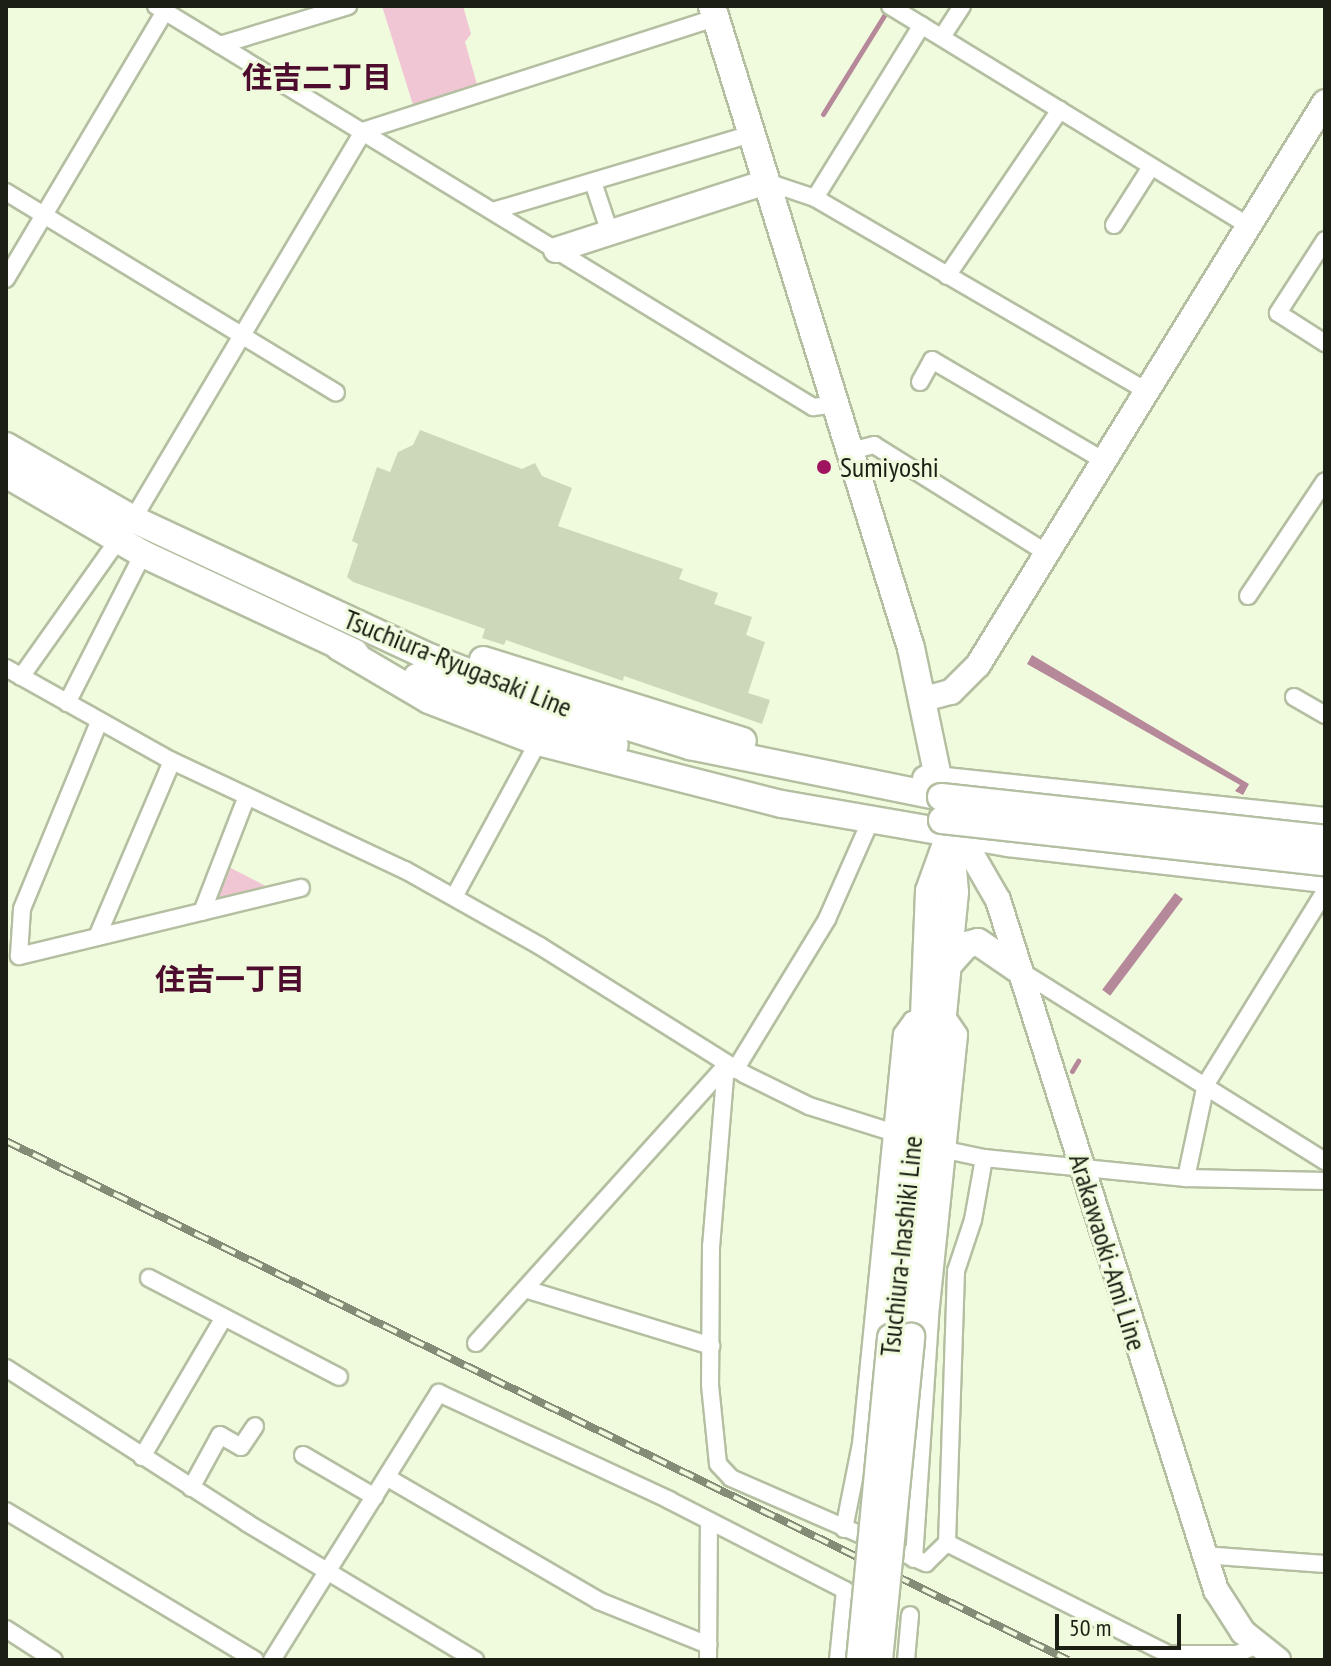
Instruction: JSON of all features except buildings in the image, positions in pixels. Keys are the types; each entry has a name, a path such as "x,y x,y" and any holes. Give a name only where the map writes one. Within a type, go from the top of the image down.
{"main road":[{"path":"714,12 924,699 943,808"},
{"name":"Tsuchiura-Ryugasaki Line","path":"6,446 124,529 143,554 339,647 527,706 702,772 943,808"},
{"name":"Tsuchiura-Ryugasaki Line","path":"6,474 124,529 346,618 527,706"},
{"path":"346,618 776,751 943,808 1325,879"},
{"path":"339,647 429,700 538,742 870,822 943,808 1325,821"},
{"path":"943,808 1325,839"},
{"path":"943,808 1325,862"},
{"name":"Tsuchiura-Inashiki Line","path":"934,1014 950,963 955,892 943,808"},
{"name":"Tsuchiura-Inashiki Line","path":"860,1660 901,1337 934,1014 929,891 943,808"},
{"path":"950,963 966,945 978,942 1019,970"},
{"name":"Tsuchiura-Inashiki Line","path":"879,1660 901,1337"}],"street":[{"path":"220,45 348,6"},
{"path":"890,6 1248,225"},
{"path":"942,37 962,6"},
{"path":"6,279 160,9 813,407 836,404"},
{"path":"21,677 124,529 363,131 714,12"},
{"path":"815,198 922,25"},
{"path":"924,699 951,692 966,681 1325,102"},
{"path":"947,276 1060,110"},
{"path":"493,211 752,134"},
{"path":"1114,225 1151,167"},
{"path":"593,182 609,230"},
{"path":"556,250 609,230 767,182 815,198 1146,391"},
{"path":"6,192 336,393"},
{"path":"1325,240 1278,313 1325,343"},
{"path":"920,382 932,360 1104,461"},
{"path":"850,451 874,445 1047,553"},
{"path":"1248,596 1325,481"},
{"path":"67,703 143,554"},
{"path":"6,668 172,761 454,897 731,1067 809,1106 892,1132"},
{"path":"1294,697 1325,715"},
{"path":"99,722 14,906 19,956 301,888"},
{"path":"454,897 538,742"},
{"path":"97,937 172,761"},
{"path":"202,912 247,796"},
{"name":"Arakawaoki-Ami Line","path":"943,808 992,887 1203,1555 1229,1614 1257,1645 1278,1660"},
{"path":"476,1343 731,1067 827,919 870,822"},
{"path":"1186,1178 1206,1084 1325,891"},
{"path":"1019,970 1325,1161"},
{"path":"844,1529 861,1444 902,1034 912,1020 934,1014 959,1034 931,1306 914,1559"},
{"path":"731,1067 715,1161 711,1346 718,1464 731,1478 926,1563 947,1543 955,1279 984,1158"},
{"path":"946,1150 1083,1171 1186,1178 1325,1181"},
{"path":"934,1277 955,1279"},
{"path":"149,1278 339,1377"},
{"path":"525,1289 711,1346"},
{"path":"931,1306 954,1307"},
{"path":"142,1457 224,1317"},
{"path":"9,1379 475,1660"},
{"path":"272,1660 439,1393 669,1500 709,1524 845,1590 838,1660"},
{"path":"191,1488 220,1435 241,1447 255,1426"},
{"path":"303,1455 375,1497"},
{"path":"388,1478 599,1601 708,1652 709,1524"},
{"path":"6,1511 255,1660"},
{"path":"947,1543 1168,1654 1237,1654 1257,1645"},
{"path":"1203,1555 1325,1564"},
{"path":"906,1660 910,1615"},
{"path":"6,1629 54,1660"}],"shaded area":[{"path":"382,6 463,6 471,34 465,42 478,88 414,108"},
{"path":"1032,655 1249,784 1243,795 1235,791 1240,785 1027,664"},
{"path":"221,863 279,893 202,912"},
{"path":"1175,893 1183,899 1110,996 1102,990"}],"waterway":[{"path":"823,114 888,9"},
{"path":"1072,1071 1078,1061"}],"railway":[{"path":"6,1141 1068,1660"}],"place":[{"name":"Sumiyoshi","path":"824,467"}],"district":[{"name":"住吉二丁目","path":"317,77"},
{"name":"住吉一丁目","path":"230,979"}]}
